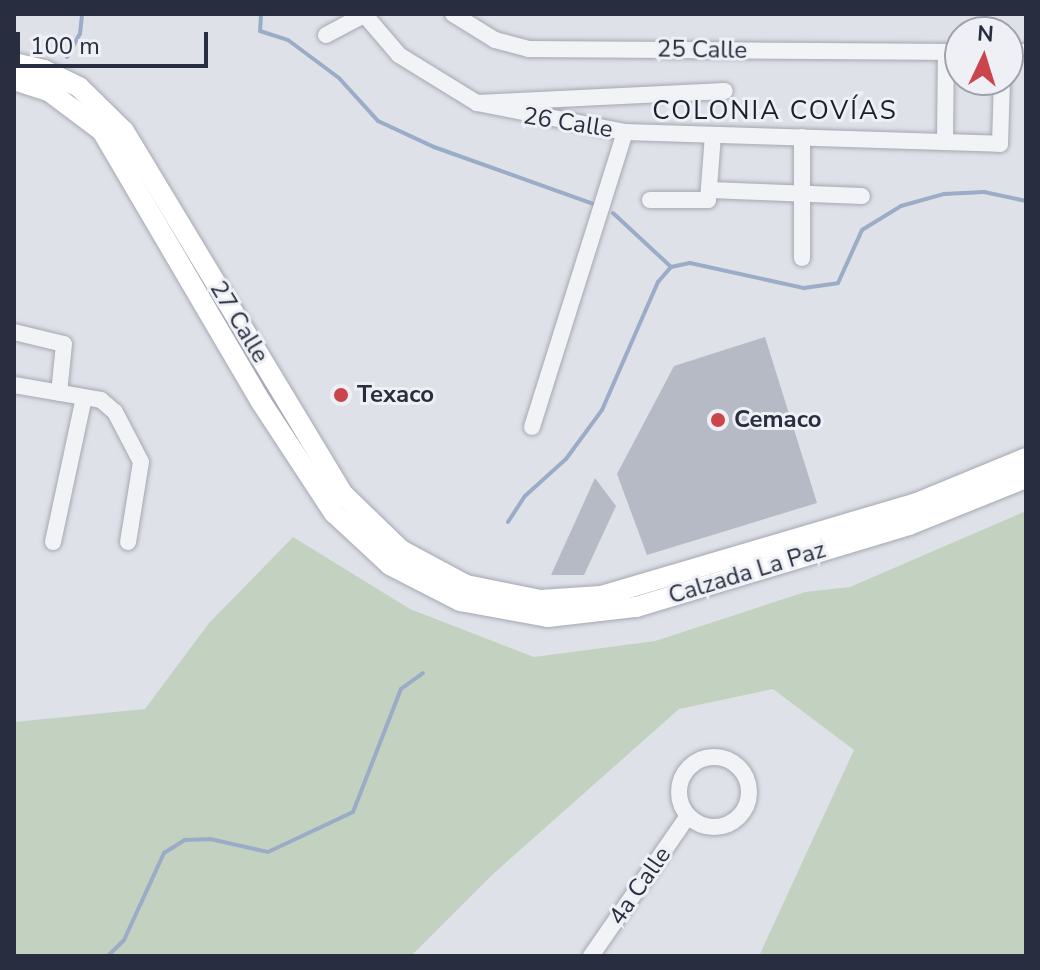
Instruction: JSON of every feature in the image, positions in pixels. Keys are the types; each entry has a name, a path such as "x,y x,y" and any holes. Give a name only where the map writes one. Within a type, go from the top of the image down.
{"main road":[{"name":"27 Calle","path":"14,63 44,70 79,87 117,122 344,495 401,550 463,593"},
{"name":"27 Calle","path":"14,80 50,92 102,131 261,402 334,513 390,565 463,593"},
{"name":"Calzada La Paz","path":"463,593 540,600 601,596 905,507 1026,458"},
{"name":"Calzada La Paz","path":"463,593 548,617 636,607 909,525 1026,478"}],"street":[{"path":"326,35 364,14"},
{"name":"26 Calle","path":"364,14 399,55 477,103 625,132 1000,144 1002,96"},
{"name":"25 Calle","path":"453,14 495,40 528,49 944,52"},
{"path":"477,103 725,91"},
{"path":"945,142 949,96"},
{"path":"532,427 625,132"},
{"path":"650,200 704,201 710,190 713,135"},
{"path":"802,137 802,258"},
{"path":"710,190 862,196"},
{"path":"14,332 64,344 59,393"},
{"path":"14,385 84,397 111,407 141,462 128,542"},
{"path":"53,542 84,397"},
{"path":"725,758 743,772 747,805 732,822 709,827 688,816 679,784 691,764 725,758"},
{"name":"4a Calle","path":"591,956 688,816"}],"green space":[{"path":"1026,511 1026,956 759,956 854,750 773,689 679,709 492,875 411,956 14,956 14,722 145,709 209,623 293,537 410,609 534,657 655,641 805,592 850,587"}],"building":[{"name":"Cemaco","path":"765,337 817,503 647,555 617,474 674,366"},
{"path":"595,478 616,506 584,575 551,575"}],"waterway":[{"path":"67,57 80,34 82,14"},
{"path":"261,14 260,31 288,40 339,78 378,121 434,147 596,205"},
{"path":"508,522 525,496 566,459 602,410 658,282 671,267 690,263 804,288 838,283 862,230 901,206 944,194 984,192 1026,201"},
{"path":"613,213 670,266"},
{"path":"108,956 124,940 164,853 185,840 210,839 268,852 353,812 401,689 423,673"}],"place":[{"name":"Texaco","path":"341,395"},
{"name":"Cemaco","path":"718,420"}],"district":[{"name":"COLONIA COVÍAS","path":"775,111"}]}
